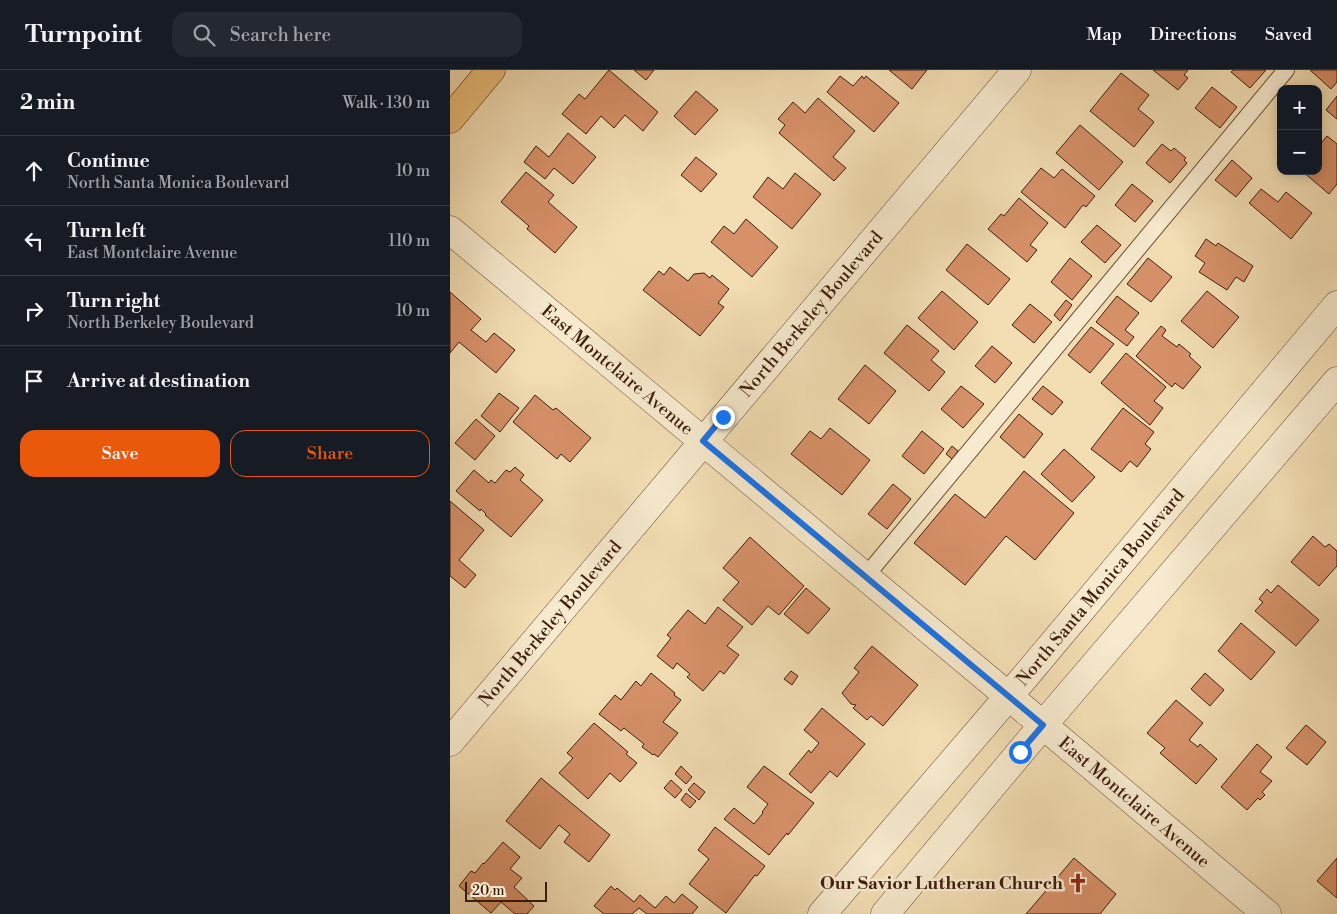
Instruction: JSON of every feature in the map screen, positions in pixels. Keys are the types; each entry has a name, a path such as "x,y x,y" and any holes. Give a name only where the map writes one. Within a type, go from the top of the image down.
{"main road":[{"path":"450,119 491,70"}],"street":[{"name":"North Berkeley Boulevard","path":"450,742 1017,70"},
{"name":"East Montclaire Avenue","path":"450,230 1267,914"},
{"name":"North Santa Monica Boulevard","path":"822,914 1008,697 1337,306"},
{"path":"885,914 1043,725 1337,381"}],"lane":[{"path":"864,577 1286,70"}],"building":[{"path":"609,70 658,112 643,131 625,115 614,128 601,116 586,134 562,114 579,94 585,99"},
{"path":"634,70 654,70 646,80"},
{"path":"889,70 927,70 912,89"},
{"path":"1153,70 1188,70 1184,75 1188,78 1178,90"},
{"path":"1233,70 1266,70 1250,88 1231,72"},
{"path":"1310,70 1337,70 1337,82 1331,89"},
{"path":"1121,73 1149,95 1138,109 1154,122 1134,147 1090,111"},
{"path":"840,76 853,86 862,76 864,79 866,76 899,103 874,132 827,92"},
{"path":"1212,87 1237,107 1220,128 1195,108"},
{"path":"696,91 718,110 695,135 674,116"},
{"path":"1337,96 1337,119 1326,110"},
{"path":"818,98 855,131 833,157 846,168 834,181 779,133 785,125 778,119 793,102 805,113"},
{"path":"1080,125 1123,162 1099,190 1056,153"},
{"path":"568,133 596,157 573,184 554,168 545,179 524,162 536,146 549,157"},
{"path":"1327,136 1337,144 1337,184 1329,194 1307,175 1322,175 1322,142"},
{"path":"1162,144 1171,151 1174,148 1186,158 1184,160 1187,163 1170,183 1146,163"},
{"path":"696,157 717,174 701,192 681,175"},
{"path":"1232,160 1252,178 1236,197 1215,180"},
{"path":"1041,168 1054,178 1062,169 1095,196 1086,207 1083,205 1065,228 1021,192"},
{"path":"526,172 554,195 548,202 577,227 555,253 527,229 529,226 501,202"},
{"path":"795,173 821,194 792,229 753,197 768,177 783,189"},
{"path":"1132,184 1153,201 1135,222 1115,205"},
{"path":"1261,189 1278,202 1286,192 1312,213 1291,239 1249,203"},
{"path":"1019,198 1048,223 1030,245 1037,250 1027,262 988,229 1001,214 1004,216"},
{"path":"746,219 778,247 752,277 711,242 724,226 734,234"},
{"path":"1097,225 1121,245 1105,263 1081,242"},
{"path":"1206,239 1216,246 1218,243 1253,266 1244,282 1236,277 1227,290 1199,272 1205,263 1195,256"},
{"path":"967,244 1010,279 988,305 946,270"},
{"path":"1070,258 1092,276 1072,300 1051,282"},
{"path":"1148,258 1172,277 1151,302 1127,284"},
{"path":"670,267 688,281 694,274 704,273 710,278 712,275 729,289 718,303 724,307 700,336 643,290 659,271 664,275"},
{"path":"942,291 978,322 954,350 918,318"},
{"path":"1207,291 1239,317 1213,348 1181,321"},
{"path":"450,292 481,319 471,330 486,342 494,333 515,350 496,373 459,342 450,353"},
{"path":"1117,296 1139,313 1125,330 1134,337 1127,346 1096,322"},
{"path":"1066,300 1072,305 1060,321 1054,315"},
{"path":"1030,304 1052,322 1034,343 1012,325"},
{"path":"907,325 939,351 931,360 945,372 929,391 884,353"},
{"path":"1161,326 1166,330 1162,336 1177,347 1179,344 1191,354 1189,356 1201,367 1183,389 1175,383 1172,387 1136,356"},
{"path":"1091,327 1114,344 1090,373 1068,355"},
{"path":"992,346 1012,363 995,383 975,366"},
{"path":"1126,353 1166,387 1154,401 1163,408 1150,425 1101,383"},
{"path":"865,365 896,391 869,424 838,399"},
{"path":"961,386 984,404 963,428 941,409"},
{"path":"1043,386 1063,402 1052,415 1032,399"},
{"path":"499,393 519,408 500,432 481,416"},
{"path":"535,395 553,410 556,408 591,438 570,462 561,454 557,459 513,422"},
{"path":"1123,408 1154,432 1145,444 1151,449 1137,467 1130,461 1121,472 1091,449"},
{"path":"1019,414 1043,434 1024,458 1000,437"},
{"path":"476,419 495,436 475,460 455,443"},
{"path":"830,428 870,460 842,495 791,454 810,431 821,439"},
{"path":"922,431 944,449 924,474 902,456"},
{"path":"952,446 958,451 952,459 946,454"},
{"path":"1064,449 1095,477 1072,502 1041,474"},
{"path":"515,467 524,475 520,480 543,500 511,537 485,515 481,509 480,511 456,491 474,470 489,483 491,480 495,483 506,470 510,472"},
{"path":"1024,471 1074,513 1035,560 1006,536 965,585 914,543 955,494 985,518"},
{"path":"893,484 911,499 887,529 868,514"},
{"path":"450,501 484,530 459,560 476,575 465,588 450,576"},
{"path":"1313,536 1325,547 1329,544 1337,551 1337,566 1319,586 1291,562"},
{"path":"750,537 804,586 779,615 768,606 752,625 723,600 739,582 723,568"},
{"path":"1278,585 1319,620 1296,646 1255,611 1263,602 1259,599 1267,589 1271,593"},
{"path":"806,588 830,609 808,634 784,614"},
{"path":"718,607 743,627 727,646 739,655 724,674 720,671 703,691 687,677 690,674 677,663 673,669 657,656 671,638 667,635 688,610 705,624"},
{"path":"1241,623 1275,652 1251,680 1218,651"},
{"path":"872,646 918,685 883,726 871,716 867,720 853,708 856,705 851,704 842,693 859,672 854,668"},
{"path":"791,671 798,676 792,685 784,679"},
{"path":"651,673 681,700 663,722 678,733 658,757 642,747 644,744 624,728 621,731 599,714 615,695 621,700 636,681 641,686"},
{"path":"1205,673 1224,690 1210,706 1191,689"},
{"path":"1176,700 1203,723 1189,740 1198,747 1200,744 1217,759 1196,784 1160,753 1165,748 1147,733"},
{"path":"822,708 865,744 837,777 830,771 811,793 789,774 809,750 811,753 819,743 804,730"},
{"path":"594,723 628,752 626,754 637,763 620,782 610,773 588,799 559,773 573,758 567,753"},
{"path":"1306,725 1326,742 1307,765 1286,748"},
{"path":"1257,744 1272,757 1260,772 1272,781 1262,792 1265,795 1260,800 1258,798 1247,810 1221,787"},
{"path":"681,766 692,777 686,784 675,774"},
{"path":"764,766 814,803 769,855 724,819 734,808 754,824 763,813 768,804 747,787"},
{"path":"541,778 610,835 589,862 564,842 570,834 559,825 540,849 506,821"},
{"path":"671,780 682,790 675,798 664,788"},
{"path":"694,783 705,792 699,800 688,790"},
{"path":"686,793 696,801 690,808 681,800"},
{"path":"715,827 765,866 757,876 755,875 726,913 689,884 709,859 698,850"},
{"path":"503,842 520,857 510,869 522,878 514,887 534,906 527,914 515,914 501,902 491,913 459,886 471,871 475,873 484,864"},
{"name":"Our Savior Lutheran Church","path":"1074,858 1116,894 1100,914 1026,914"},
{"path":"1337,858 1337,898 1317,881"},
{"path":"611,886 615,890 617,888 634,902 640,895 655,908 666,896 674,903 682,894 698,907 692,914 647,914 639,908 632,914 604,914 594,906"}],"place":[{"name":"Our Savior Lutheran Church","path":"1078,883"}],"route":[{"path":"723,417 703,441 1043,725 1020,752"}]}
